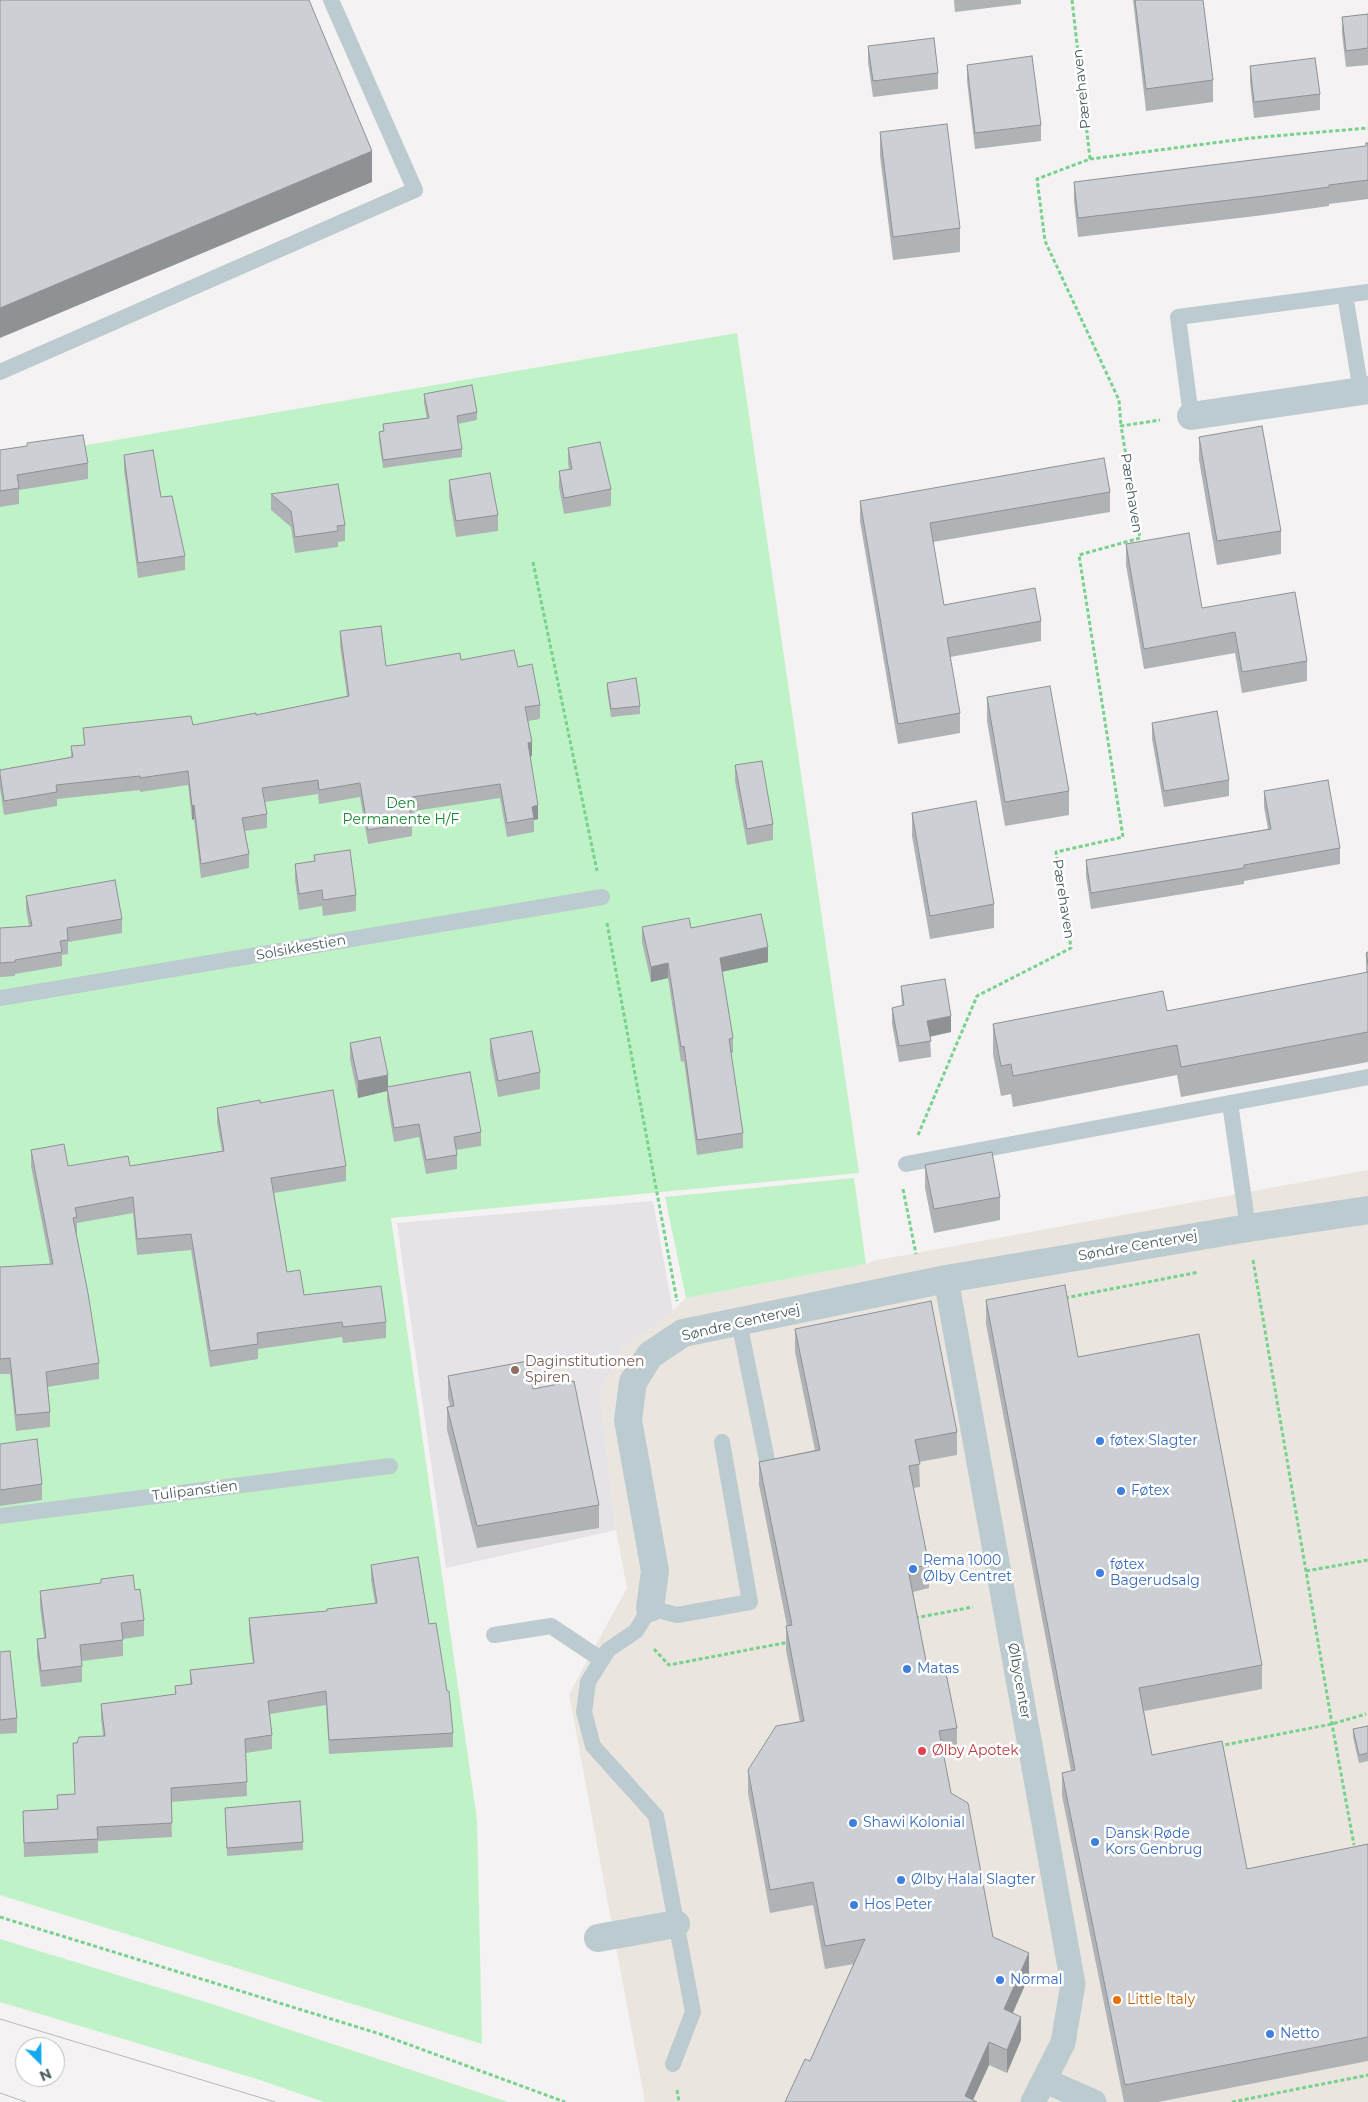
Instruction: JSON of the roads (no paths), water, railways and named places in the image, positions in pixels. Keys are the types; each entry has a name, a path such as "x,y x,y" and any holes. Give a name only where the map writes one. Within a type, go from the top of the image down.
{"street":[{"path":"1191,416 1364,391"},
{"name":"Søndre Centervej","path":"643,1620 655,1571 628,1420 633,1382 650,1354 683,1333 934,1281 1248,1228 1368,1210"},
{"name":"Ølbycenter","path":"934,1281 1004,1601 1073,1984 1063,2043 1033,2102"},
{"path":"598,1938 676,1924"},
{"path":"1044,2080 1094,2102"}],"lane":[{"path":"0,372 415,190 331,0"},
{"path":"1191,416 1178,317 1368,292"},
{"path":"1345,295 1364,391"},
{"name":"Solsikkestien","path":"0,998 602,897"},
{"path":"906,1164 1368,1077"},
{"path":"1230,1103 1248,1228"},
{"path":"739,1322 768,1465"},
{"path":"672,2064 693,2012 656,1816 594,1746 584,1712 588,1682 608,1650 643,1620 750,1602 722,1442"},
{"name":"Tulipanstien","path":"0,1516 390,1466"},
{"path":"494,1635 550,1626 602,1660"}],"tram line":[{"path":"0,2019 275,2102"},
{"path":"0,2093 26,2102"}],"place":[{"name":"Daginstitutionen Spiren","path":"515,1370"},
{"name":"føtex Slagter","path":"1100,1441"},
{"name":"Føtex","path":"1121,1491"},
{"name":"Rema 1000 Ølby Centret","path":"913,1569"},
{"name":"føtex Bagerudsalg","path":"1100,1573"},
{"name":"Matas","path":"907,1669"},
{"name":"Ølby Apotek","path":"922,1751"},
{"name":"Shawi Kolonial","path":"853,1823"},
{"name":"Dansk Røde Kors Genbrug","path":"1095,1842"},
{"name":"Ølby Halal Slagter","path":"901,1880"},
{"name":"Hos Peter","path":"854,1905"},
{"name":"Normal","path":"1000,1980"},
{"name":"Little Italy","path":"1117,2000"},
{"name":"Netto","path":"1270,2034"}],"park label":[{"name":"Den Permanente H/F","path":"401,812"}]}
